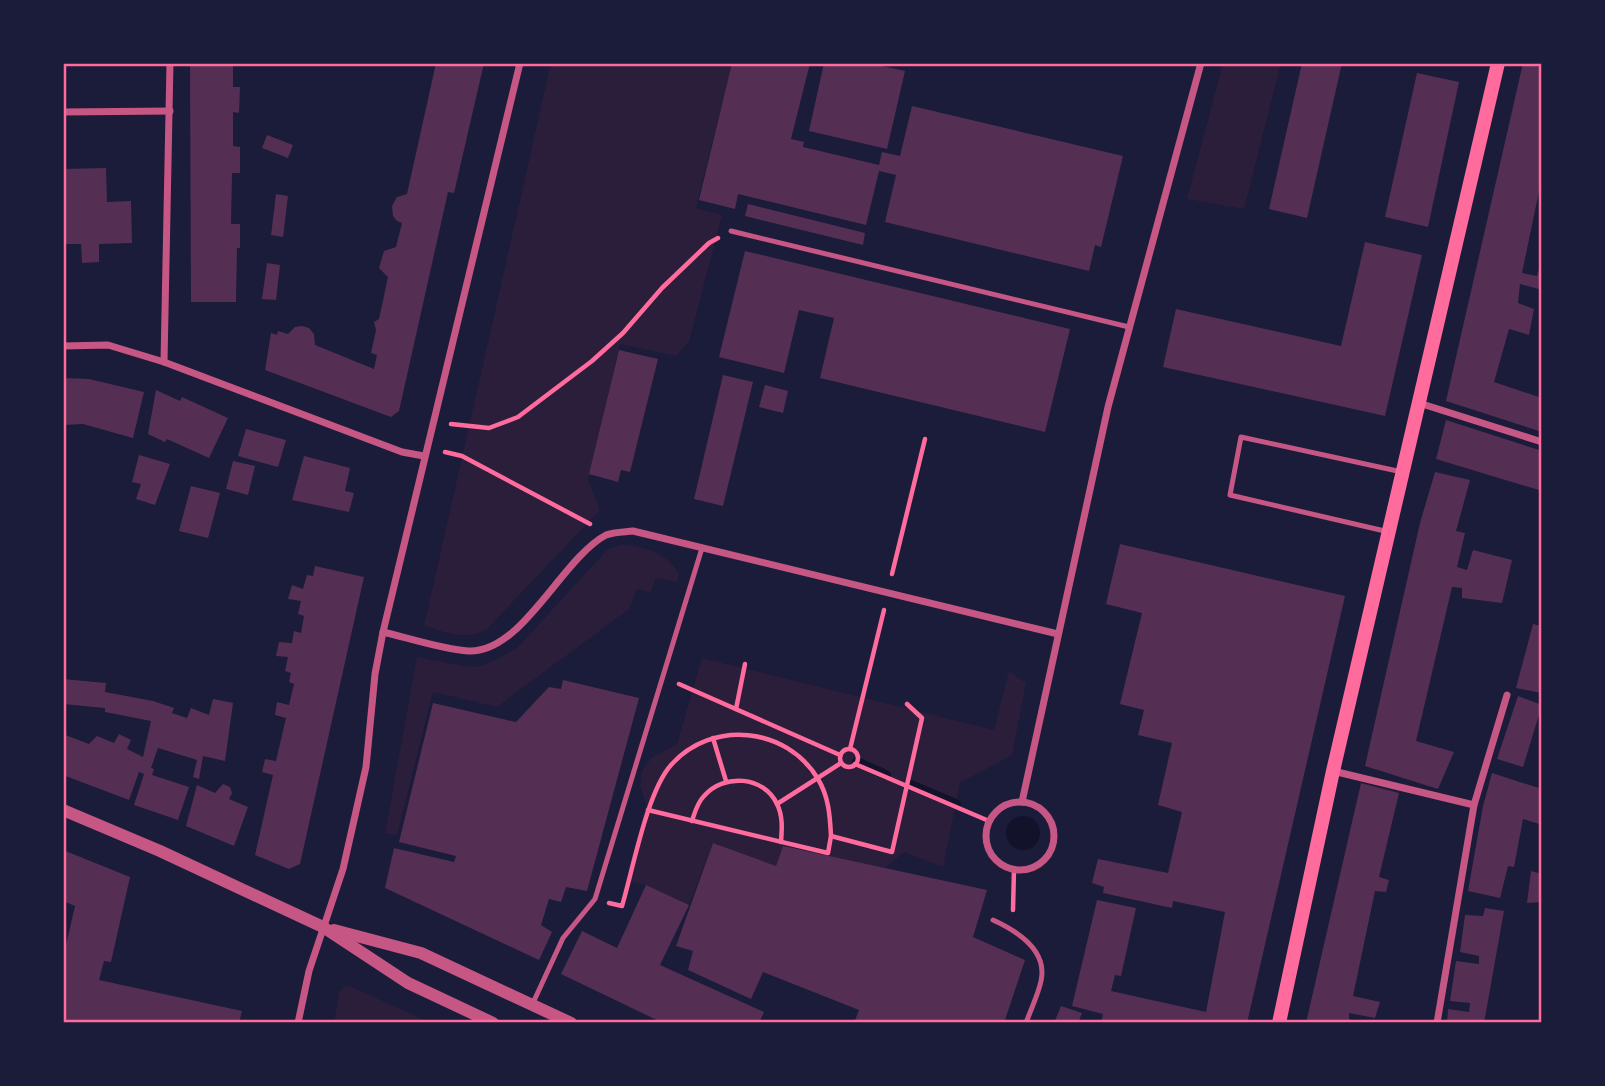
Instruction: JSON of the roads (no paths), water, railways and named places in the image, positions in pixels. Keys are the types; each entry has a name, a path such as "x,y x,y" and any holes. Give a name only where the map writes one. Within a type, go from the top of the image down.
{"main road":[{"path":"1279,1023 1402,472 1498,63"}],"street":[{"path":"164,362 170,63"},
{"path":"298,1023 309,971 343,869 366,767 374,674 383,632 520,63"},
{"path":"1023,802 1108,407 1201,63"},
{"path":"63,112 170,111"},
{"path":"63,346 108,345 164,362 402,452 425,452"},
{"path":"1419,403 1542,442"},
{"path":"383,632 469,651 489,648 509,636 591,546 608,534 632,531 1058,634"},
{"path":"1437,1023 1474,805 1507,695"},
{"path":"1334,771 1474,805"},
{"path":"1023,802 1034,804 1050,818 1054,840 1045,860 1036,866 1014,869 1004,866 990,850 986,839 989,821 1005,805 1023,802"},
{"path":"63,810 160,851 323,927 408,984 493,1023"},
{"path":"323,927 421,953 571,1023"}],"lane":[{"path":"731,231 1129,327"},
{"path":"1389,532 1230,495 1241,437 1402,472"},
{"path":"532,1004 563,939 595,899 702,548"},
{"path":"993,920 1012,929 1030,943 1039,956 1042,978 1026,1023"}],"waterway":[{"path":"857,762 886,775"},
{"path":"911,785 956,804"}]}
